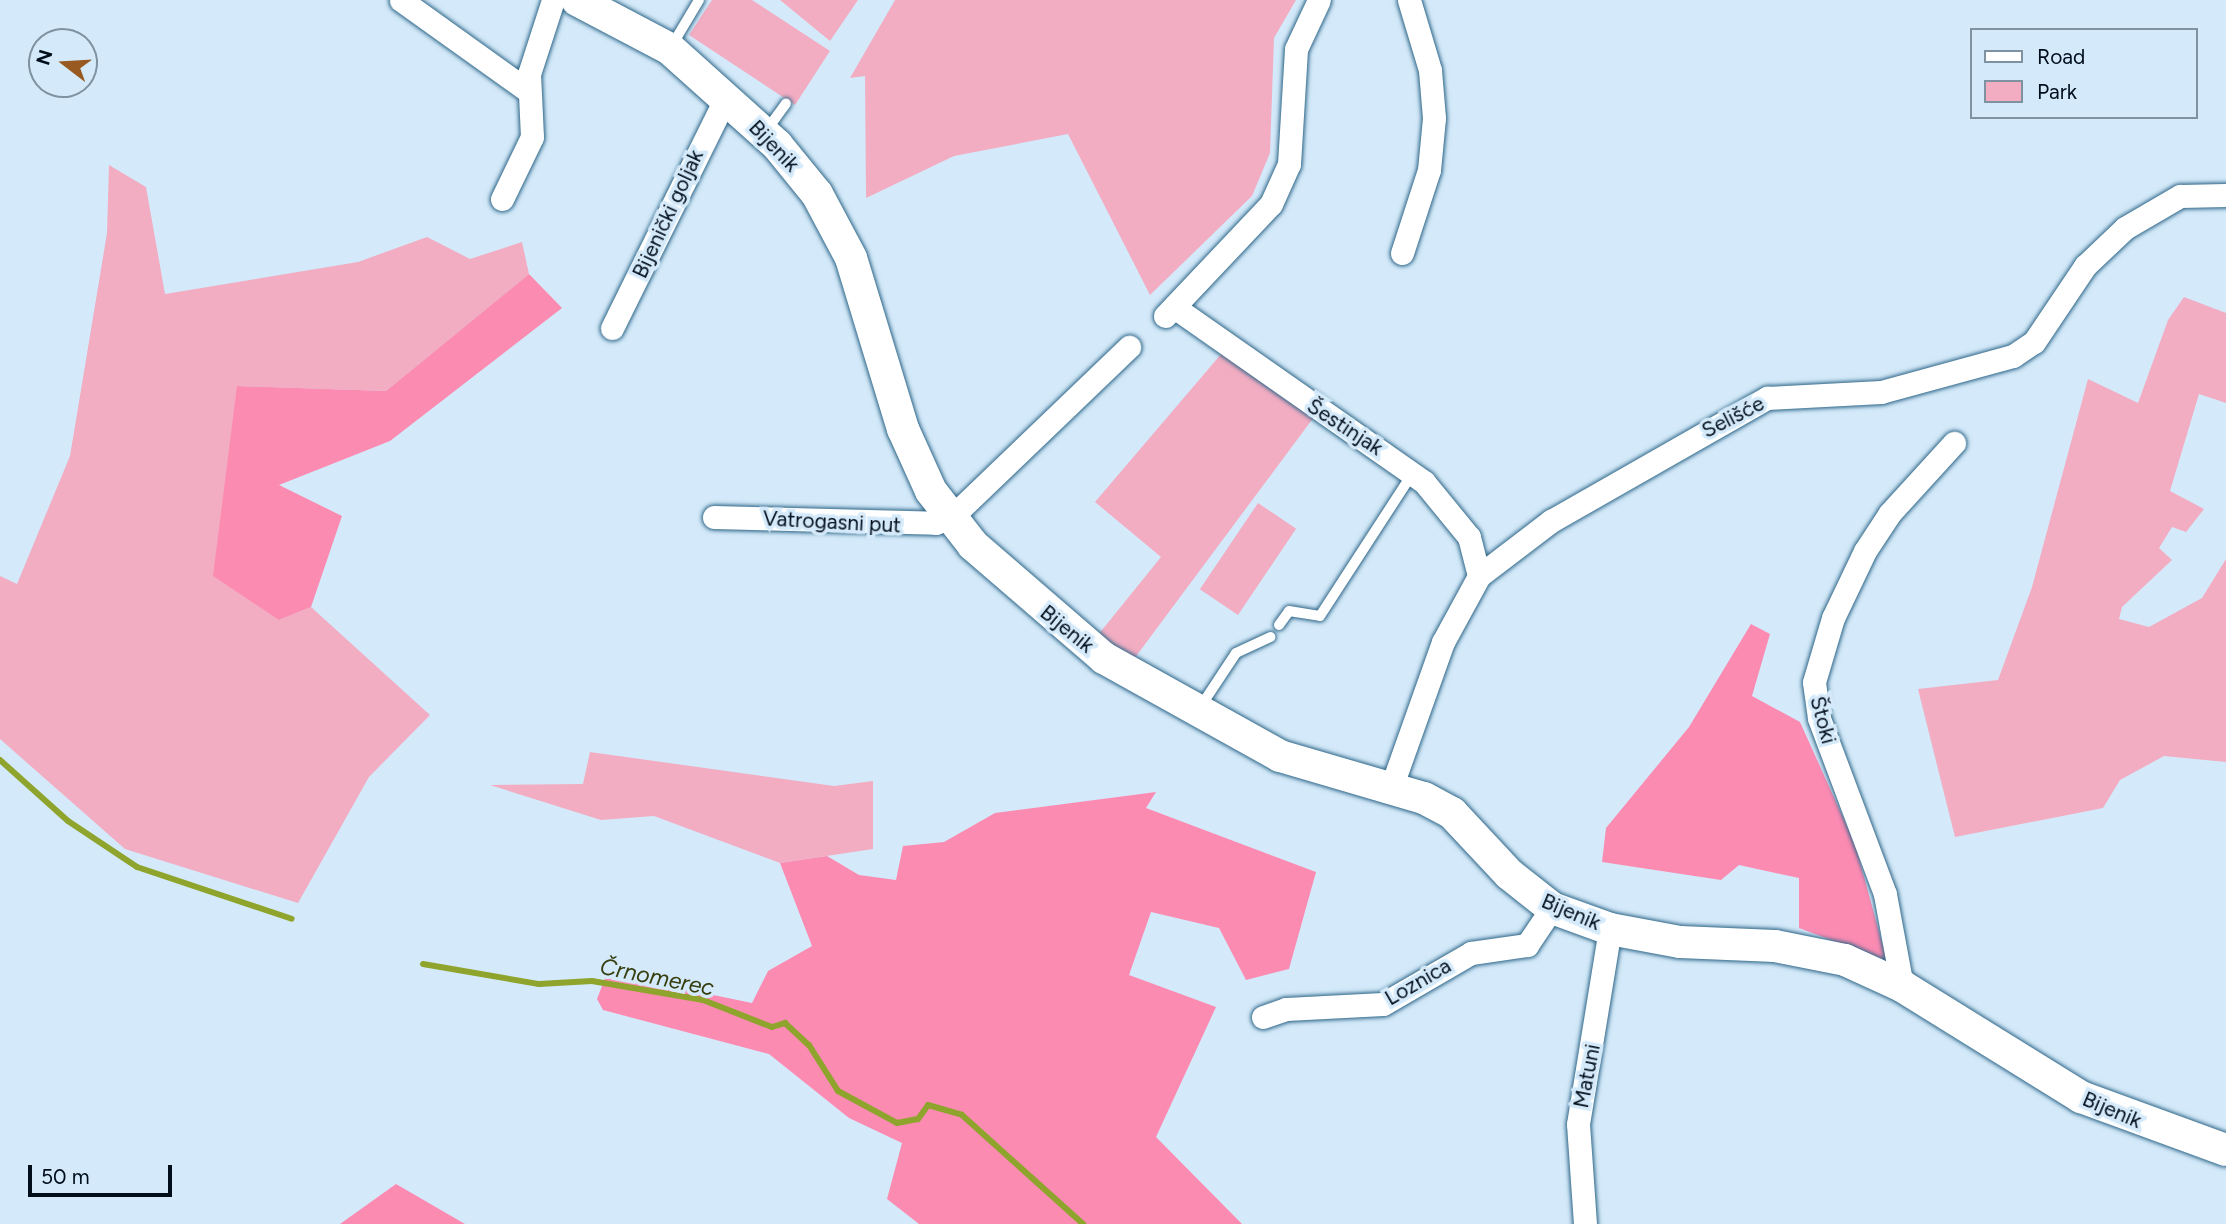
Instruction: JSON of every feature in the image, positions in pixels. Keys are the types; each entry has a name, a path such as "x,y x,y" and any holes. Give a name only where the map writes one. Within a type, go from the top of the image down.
{"main road":[{"name":"Bijenik","path":"577,0 670,50 764,133 829,212 851,258 903,429 948,517 1064,629 1197,711 1280,756 1391,788 1452,813 1509,874 1552,908 1610,929 1680,942 1805,949 1902,986 2081,1097 2226,1150"}],"street":[{"path":"401,0 528,91"},
{"path":"502,199 532,137 528,91 553,0"},
{"name":"Šestinjak","path":"1319,0 1296,49 1289,164 1271,204 1169,312 1413,473 1469,537 1479,576"},
{"path":"1402,253 1429,170 1434,118 1430,70 1409,0"},
{"name":"Bijenički goljak","path":"612,328 725,99"},
{"name":"Selišće","path":"1391,788 1443,642 1479,576 1602,488 1752,404 1781,395 1881,392 2024,351 2084,266 2125,228 2180,196 2226,195"},
{"path":"948,517 1129,347"},
{"name":"Štoki","path":"1902,986 1885,894 1819,718 1814,682 1833,618 1865,551 1890,513 1954,443"},
{"name":"Vatrogasni put","path":"714,517 904,527 948,517"},
{"name":"Loznica","path":"1263,1017 1286,1009 1383,1004 1471,953 1527,945 1552,908"},
{"name":"Matuni","path":"1585,1224 1578,1124 1610,929"}],"lane":[{"path":"670,50 699,0"},
{"path":"764,133 786,103"},
{"path":"1279,625 1289,611 1320,617 1413,473"},
{"path":"1197,711 1236,653 1271,637"}],"green space":[{"path":"712,0 752,0 830,51 795,105 689,35"},
{"path":"780,0 858,0 830,41"},
{"path":"895,0 1296,0 1274,38 1270,153 1252,196 1150,295 1068,134 954,156 866,198 865,76 850,78"},
{"path":"109,165 146,187 165,294 358,262 427,237 470,259 522,242 529,274 386,391 237,386 279,620 311,607 430,715 369,777 298,903 125,849 0,739 0,576 17,584 70,456 107,233"},
{"path":"2184,297 2226,313 2226,403 2199,394 2170,491 2204,509 2186,532 2172,527 2159,548 2172,560 2122,607 2119,619 2149,627 2202,598 2226,559 2226,762 2164,756 2120,780 2103,808 1955,837 1918,689 1998,680 2032,587 2088,379 2138,403 2168,320"},
{"path":"1222,353 1314,417 1134,659 1098,635 1161,557 1095,502"},
{"path":"1258,503 1296,529 1238,615 1200,589"},
{"path":"590,752 834,786 873,781 873,849 780,863 654,816 601,820 490,785 583,784"}],"shaded area":[{"path":"529,274 562,308 390,441 279,485 342,516 311,607 279,620 213,576 237,386 386,391"},
{"path":"1751,624 1770,634 1752,696 1800,722 1855,844 1887,961 1799,928 1799,878 1739,865 1721,880 1602,862 1606,828 1689,727"},
{"path":"1156,792 1146,808 1316,872 1289,969 1246,980 1219,928 1151,912 1129,975 1216,1007 1156,1137 1242,1224 919,1224 887,1199 902,1143 849,1118 769,1054 603,1010 597,999 607,973 752,1003 768,971 812,946 780,863 827,856 859,875 896,880 903,846 944,842 995,813"},
{"path":"396,1184 465,1224 340,1224"}],"waterway":[{"name":"Črnomerec","path":"0,760 68,821 137,867 292,919"},
{"name":"Črnomerec","path":"423,964 539,984 592,981 703,1000 772,1027 785,1023 809,1045 838,1091 897,1123 918,1119 928,1105 962,1115 1083,1224"}]}
